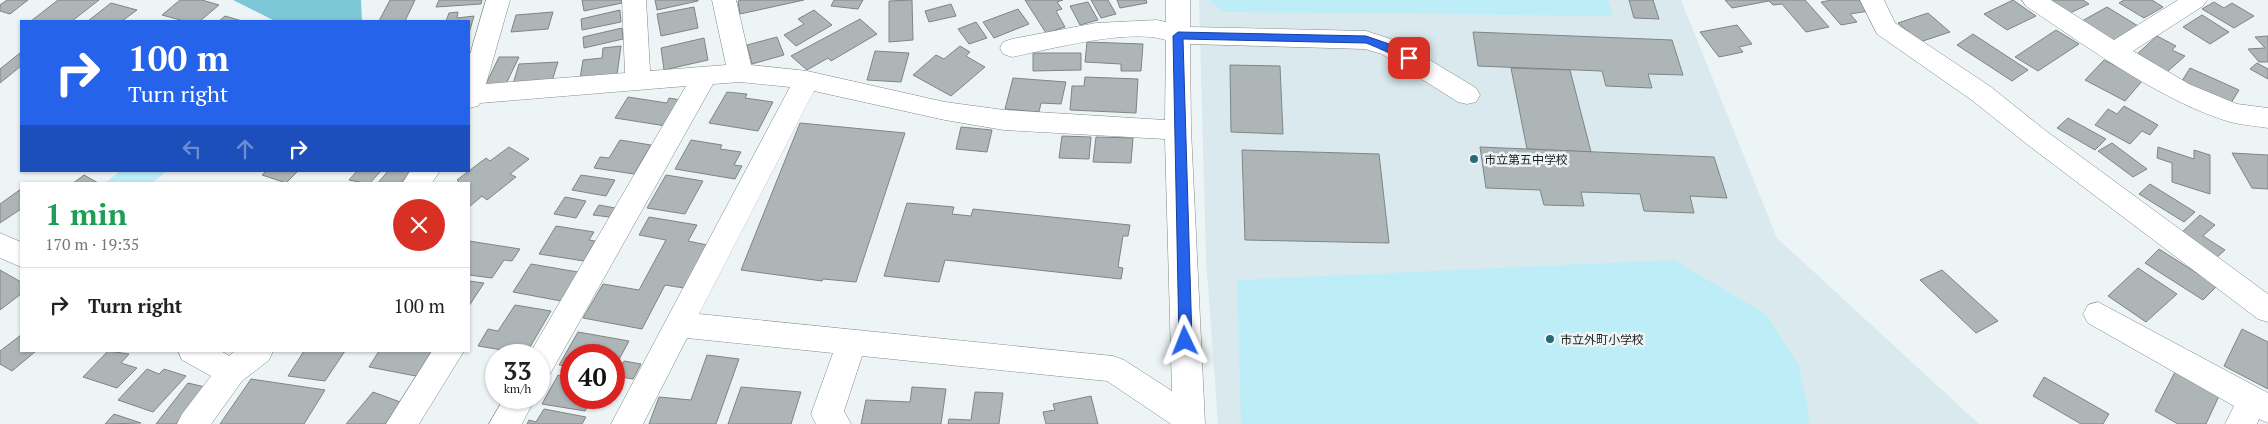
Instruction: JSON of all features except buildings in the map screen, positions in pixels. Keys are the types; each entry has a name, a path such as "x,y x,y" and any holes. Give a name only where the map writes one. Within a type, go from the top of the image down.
{"street":[{"path":"498,0 470,96 740,73 807,80 945,111 1004,120 1178,130"},
{"path":"634,0 638,81"},
{"path":"724,0 740,73"},
{"path":"1178,0 1178,130 1188,421"},
{"path":"1872,0 1886,28 1982,94 2037,138 2268,310"},
{"path":"2034,0 2114,52 2180,91 2233,113 2268,118"},
{"path":"2114,52 2195,0"},
{"path":"1012,48 1096,32 1157,28 1178,36 1366,40 1391,48 1467,95"},
{"path":"550,346 706,76"},
{"path":"627,424 807,80"},
{"path":"417,182 426,172"},
{"path":"0,244 20,255"},
{"path":"2098,314 2254,411"},
{"path":"681,324 1113,369 1188,421"},
{"path":"825,421 852,342"},
{"path":"195,352 231,372"},
{"path":"192,424 231,372 257,352"},
{"path":"402,424 449,352"},
{"path":"505,424 514,409"}],"shaded area":[{"path":"233,0 361,0 362,20 273,20"},
{"path":"1199,0 1681,0 1777,238 1979,424 1218,424 1206,259"},
{"path":"1209,0 1608,0 1613,16 1223,12"},
{"path":"119,172 166,172 153,182 106,182"},
{"name":"市立外町小学校","path":"1674,260 1767,315 1799,366 1810,420 1807,424 1241,424 1237,280"}],"place":[{"name":"市立第五中学校","path":"1474,159"},
{"name":"市立外町小学校","path":"1550,339"}],"route":[{"path":"1185,341 1178,130 1178,36 1313,37 1366,40 1391,48 1409,58"}]}
